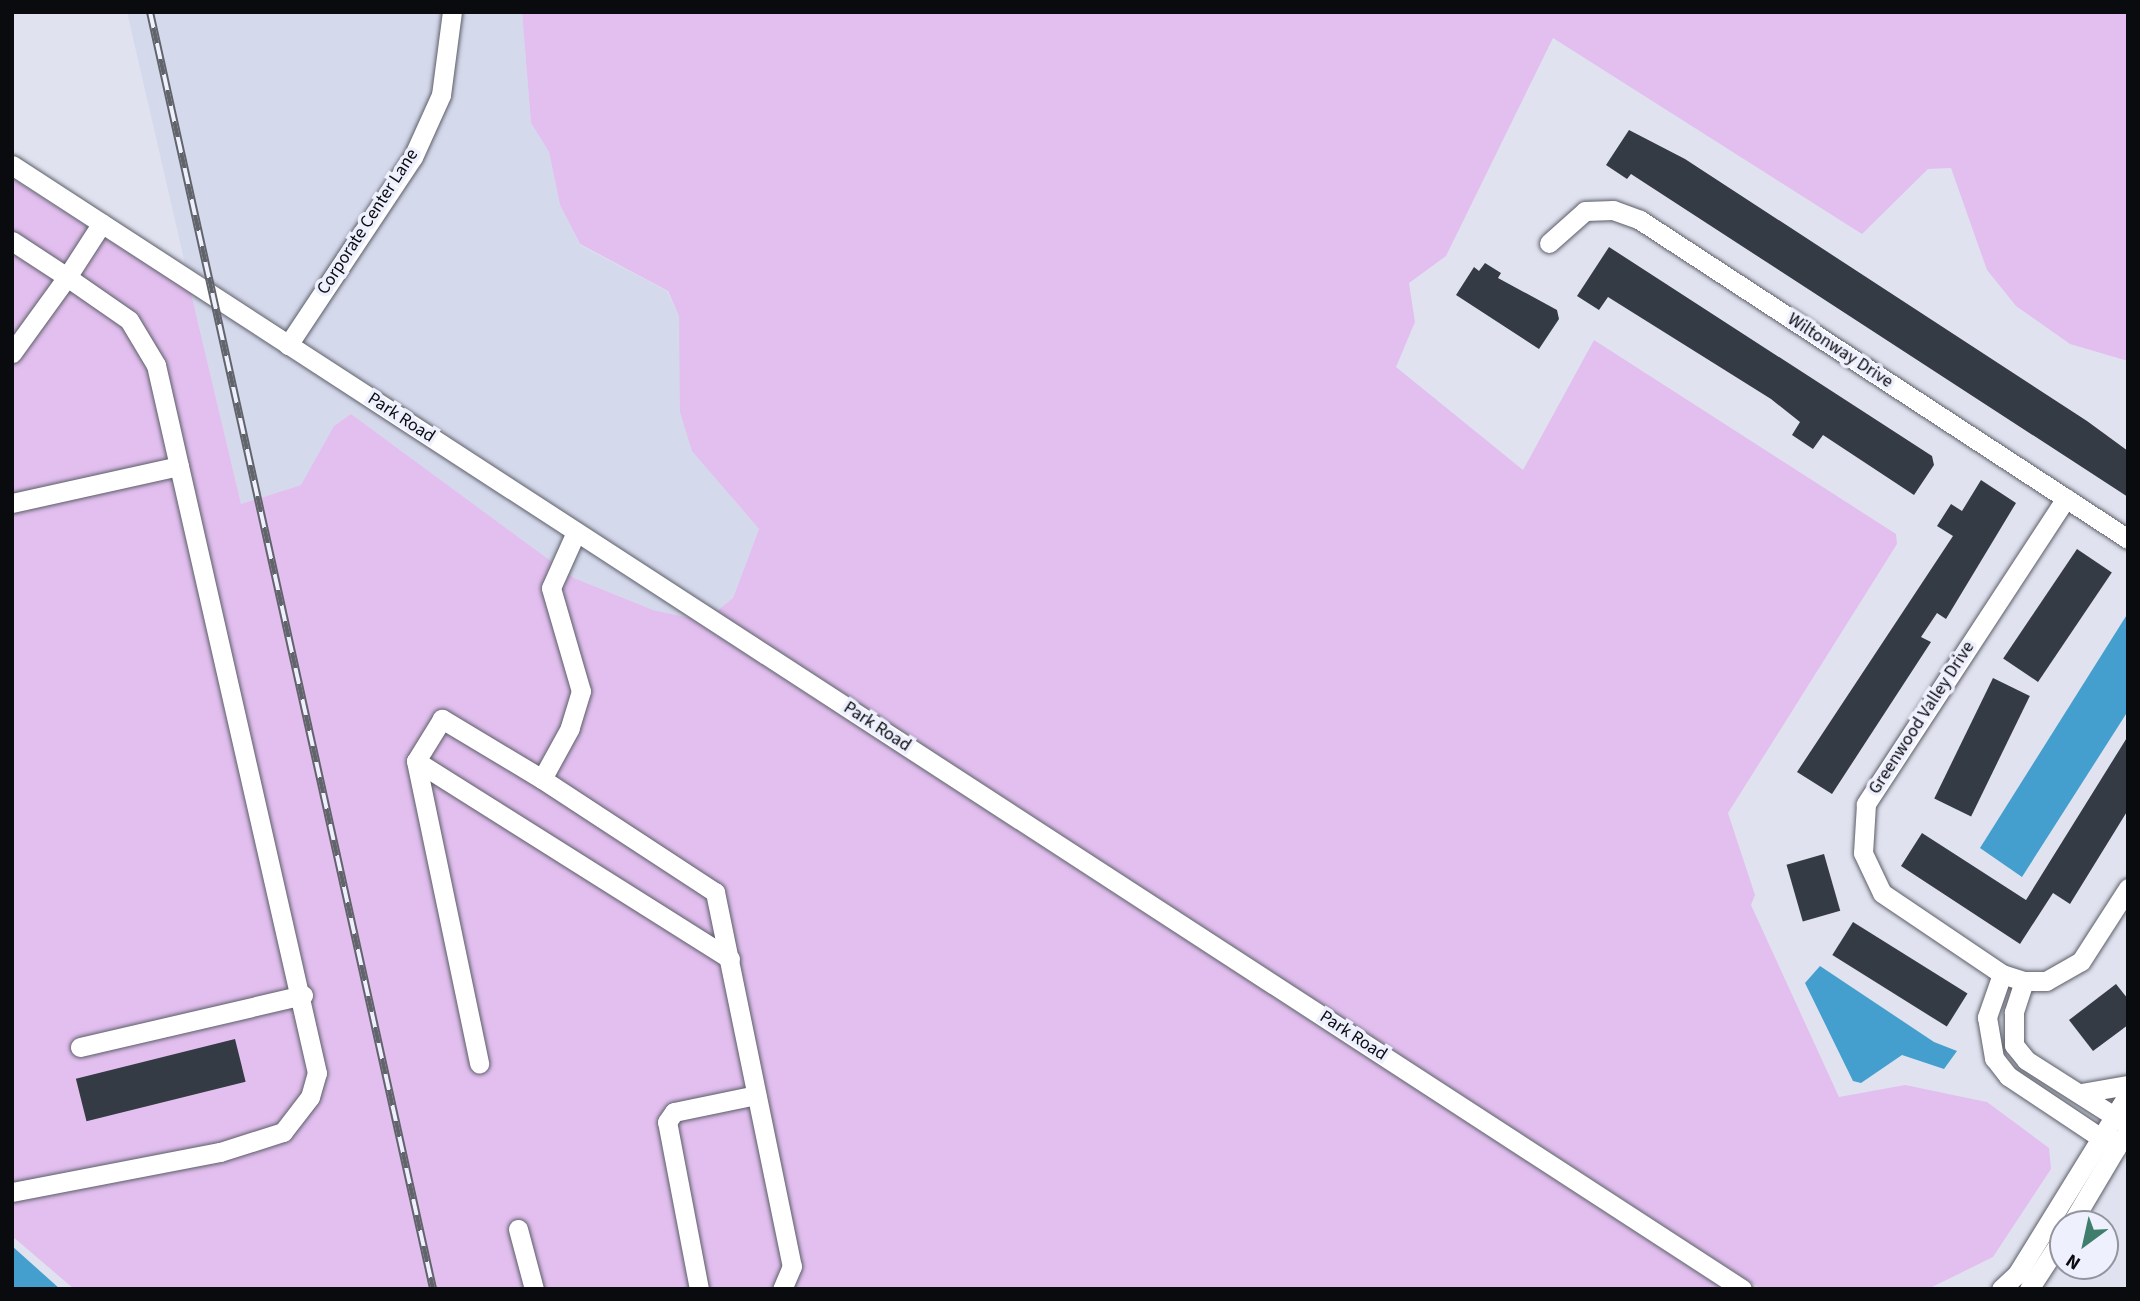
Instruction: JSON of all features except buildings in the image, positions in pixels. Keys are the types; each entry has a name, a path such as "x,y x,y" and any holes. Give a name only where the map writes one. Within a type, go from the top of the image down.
{"street":[{"name":"Corporate Center Lane","path":"288,345 413,157 440,95 452,12"},
{"name":"Park Road","path":"12,165 1742,1289"},
{"name":"Wiltonway Drive","path":"1549,243 1585,211 1613,210 1640,220 2128,540"},
{"path":"12,353 102,223"},
{"path":"12,241 129,320 145,340 179,467 303,995 317,1073 310,1097 283,1132 220,1152 12,1192"},
{"path":"12,503 179,467"},
{"name":"Greenwood Valley Drive","path":"2066,498 1866,804 1861,828 1869,872 1882,893 2002,974 2024,981 2046,981 2081,961 2128,888"},
{"path":"542,779 570,728 581,691 551,588 576,532"},
{"path":"479,1063 416,761 442,719 542,779 715,892 792,1266 782,1289"},
{"path":"416,761 730,960"},
{"path":"2002,974 1987,1035 1994,1058 2029,1090 2108,1143"},
{"path":"2024,981 2014,1012 2014,1045 2042,1069 2123,1123"},
{"path":"80,1047 303,995"},
{"path":"2029,1090 2042,1069"},
{"path":"2081,1093 2128,1085"},
{"path":"2001,1289 2017,1274 2123,1123 2128,1094"},
{"path":"699,1289 667,1122 674,1112 756,1095"},
{"path":"2077,1210 2108,1143"},
{"path":"518,1228 534,1289"},
{"path":"2029,1289 2049,1258"}],"shaded area":[{"path":"127,12 522,12 531,123 549,152 560,205 580,245 667,291 679,316 681,362 733,499 759,529 733,598 717,611 185,264"},
{"path":"522,12 2128,12 2128,361 2070,344 2016,306 1987,270 1951,168 1928,169 1862,234 1553,38 1446,256 1409,283 1415,322 1396,367 1523,470 1594,340 1896,534 1897,544 1728,813 1755,895 1751,905 1839,1097 1905,1085 1987,1102 2049,1148 2051,1169 1993,1257 1928,1289 1761,1289 717,611 733,598 759,529 692,451 680,412 679,316 668,291 580,244 560,205 549,152 531,123"},
{"path":"12,178 191,293 241,504 301,485 334,426 351,414 574,578 653,610 690,618 1723,1289 74,1289 12,1236"},
{"path":"191,293 690,618 653,610 574,578 351,414 301,485 241,504"}],"water":[{"path":"2128,613 2128,711 2022,877 1980,848"},
{"path":"1820,966 1934,1042 1957,1051 1944,1069 1902,1055 1861,1083 1853,1081 1805,983"},
{"path":"12,1246 60,1289 12,1289"}],"railway":[{"path":"150,12 433,1289"}]}
